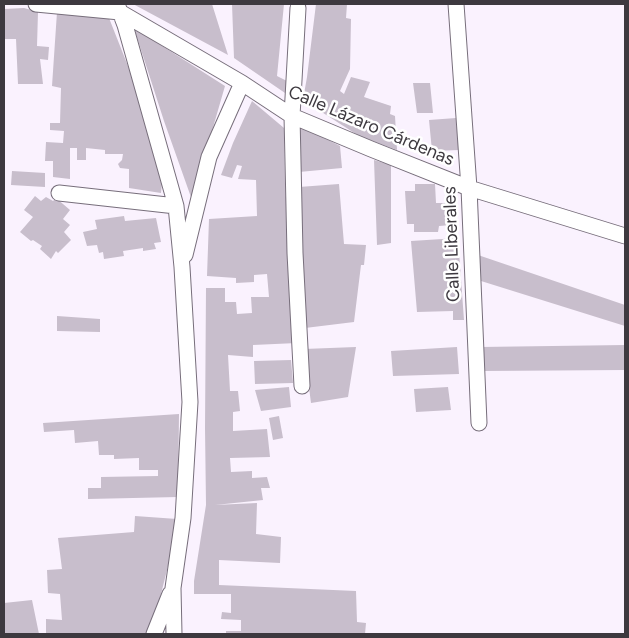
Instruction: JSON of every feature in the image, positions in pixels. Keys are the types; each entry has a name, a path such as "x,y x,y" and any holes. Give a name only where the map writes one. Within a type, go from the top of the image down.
{"street":[{"path":"36,4 118,8 176,206 182,267 190,402 183,518 173,588 174,634"},
{"name":"Calle Liberales","path":"456,4 469,188 478,423"},
{"name":"Calle Lázaro Cárdenas","path":"118,8 242,83 292,116 469,188 625,236"},
{"path":"298,8 292,116 295,253 302,386"},
{"path":"182,267 208,157 242,83"},
{"path":"59,193 176,206"},
{"path":"154,634 173,588"}],"building":[{"path":"133,4 212,4 228,55"},
{"path":"232,4 284,4 277,76 289,82 285,93 234,58"},
{"path":"316,4 347,4 346,18 351,19 350,69 340,91 344,94 351,77 370,82 364,97 391,106 390,114 395,116 397,150 359,136 303,100"},
{"path":"24,8 38,12 37,46 49,47 48,60 40,59 43,84 18,84 16,39 4,39 4,9"},
{"path":"57,12 109,18 137,89 163,173 161,193 129,188 129,169 120,168 118,164 122,160 123,154 105,154 105,150 86,148 86,160 77,160 77,148 70,148 70,179 53,177 53,161 45,161 46,142 63,143 64,131 50,130 50,123 60,123 61,88 52,86"},
{"path":"134,28 225,86 192,200 164,121"},
{"path":"413,83 430,83 433,113 417,113"},
{"path":"252,101 284,128 285,185 297,343 253,345 253,357 228,355 230,391 238,391 240,411 233,412 233,431 267,429 270,457 230,458 231,472 252,471 252,478 267,477 270,488 261,488 263,500 215,505 257,503 256,534 281,537 280,563 219,560 219,585 356,591 357,622 366,623 365,634 226,634 226,631 241,631 241,620 221,619 222,612 231,613 231,594 194,594 194,581 206,505 206,288 225,288 225,302 236,302 237,314 252,313 251,297 269,297 267,274 254,275 254,282 236,283 236,278 207,276 209,219 257,216 256,180 238,179 242,166 237,165 232,178 221,175"},
{"path":"456,118 459,150 432,151 429,120"},
{"path":"297,124 340,146 342,168 299,172"},
{"path":"374,160 391,165 391,243 377,245"},
{"path":"12,171 45,173 45,187 11,185"},
{"path":"339,184 344,244 366,245 364,265 361,265 354,322 305,328 299,187"},
{"path":"415,184 435,184 436,203 450,203 451,225 439,226 438,232 414,232 414,224 407,224 405,191 415,191"},
{"path":"35,196 41,201 46,197 53,201 56,198 70,210 63,219 70,225 64,232 71,240 58,253 56,251 51,259 40,249 42,246 33,240 31,241 20,232 33,217 24,210"},
{"path":"124,216 125,221 156,218 161,242 154,243 156,249 143,251 143,248 123,251 124,256 104,259 103,252 99,253 97,245 87,246 83,232 97,229 95,220"},
{"path":"458,238 464,320 453,320 453,311 417,312 411,241"},
{"path":"478,255 625,305 625,326 481,281"},
{"path":"57,316 100,319 100,332 57,331"},
{"path":"625,345 625,370 483,371 480,347"},
{"path":"356,347 348,397 311,403 304,349"},
{"path":"457,347 459,374 393,376 391,351"},
{"path":"291,360 293,383 255,384 254,361"},
{"path":"289,387 291,407 261,411 255,390"},
{"path":"448,387 451,410 416,412 414,389"},
{"path":"179,414 178,497 88,499 88,488 101,488 101,477 158,476 158,470 139,470 139,458 114,459 114,455 99,455 98,441 75,443 74,430 44,432 43,423"},
{"path":"279,416 283,438 273,440 269,418"},
{"path":"135,516 177,519 177,541 168,566 151,634 46,634 46,619 62,620 60,594 48,593 47,570 62,569 58,538 134,532"},
{"path":"32,600 39,634 4,634 4,603"}]}
